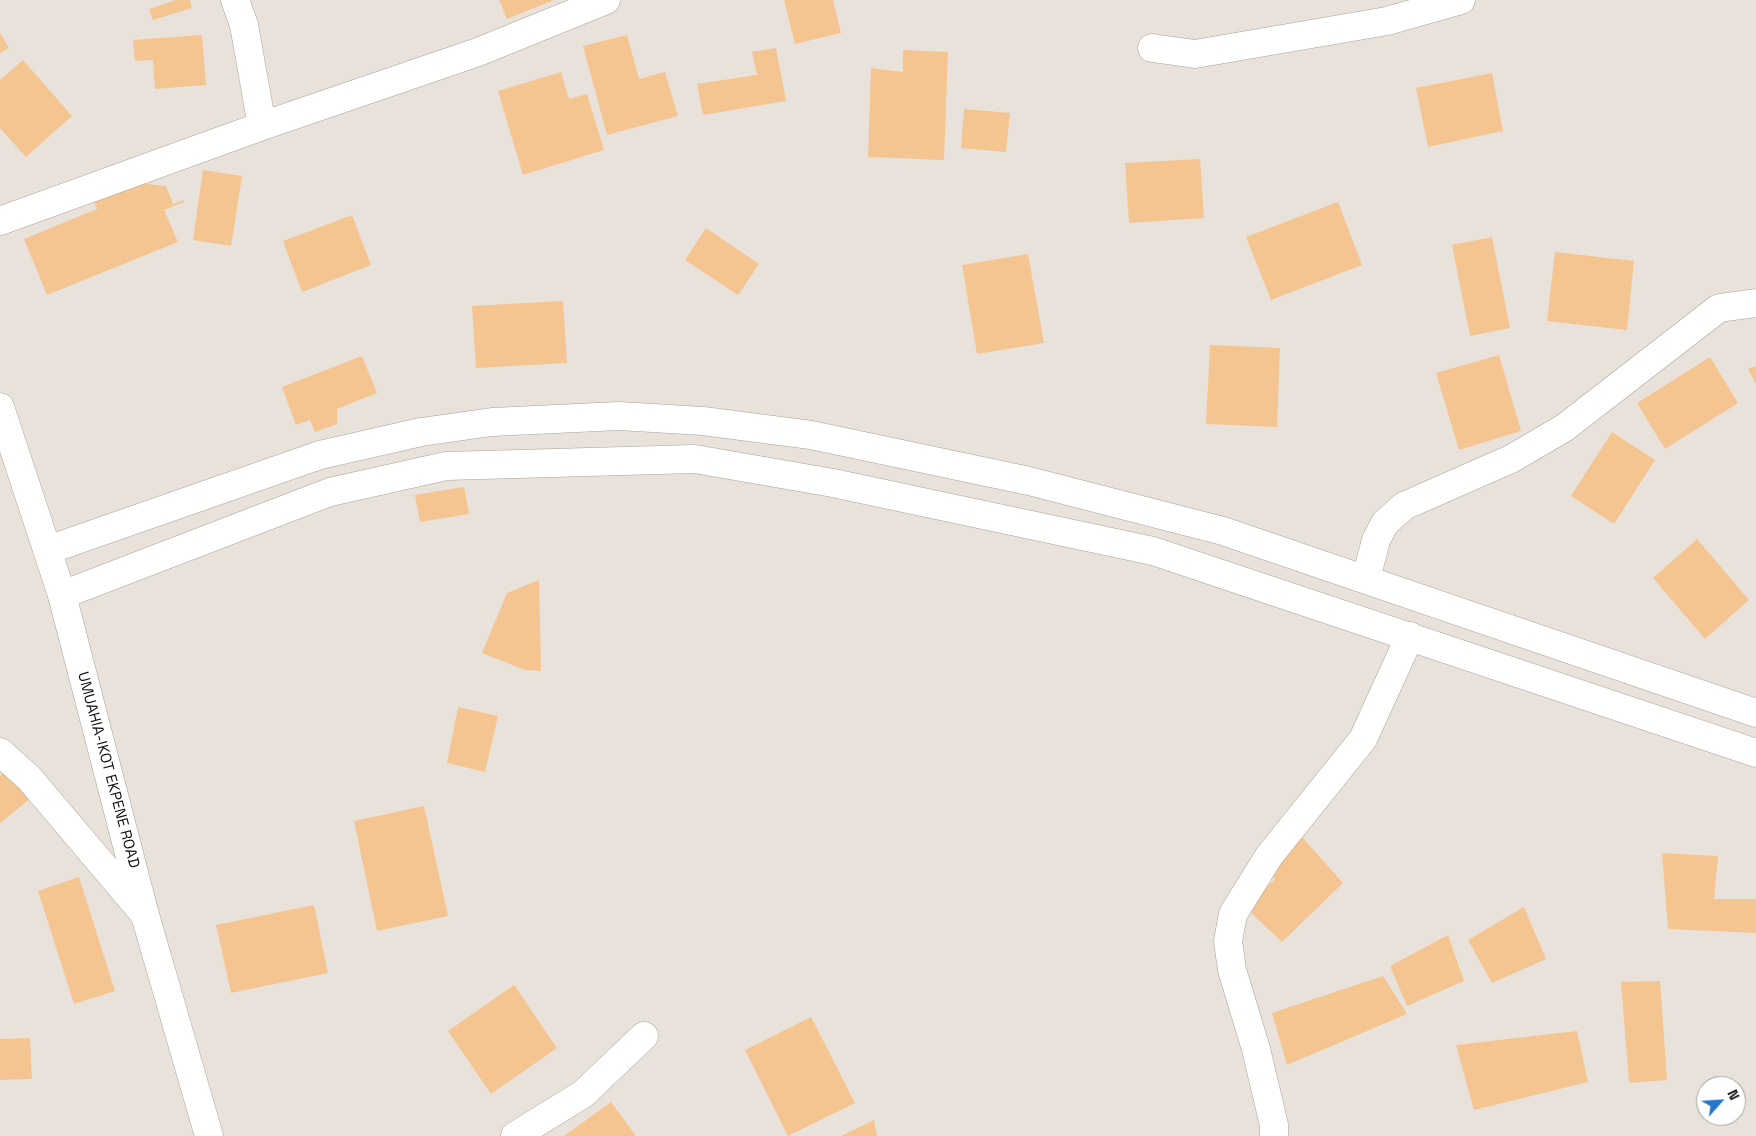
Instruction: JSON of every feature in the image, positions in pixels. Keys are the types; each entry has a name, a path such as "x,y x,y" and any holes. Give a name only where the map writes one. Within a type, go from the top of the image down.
{"street":[{"path":"235,0 244,25 262,126"},
{"path":"0,221 262,126 478,52 606,0"},
{"path":"1152,48 1195,54 1387,21 1461,0"},
{"path":"1366,579 1376,540 1385,523 1404,506 1511,459 1564,428 1719,308 1756,303"},
{"name":"UMUAHIA-IKOT EKPENE ROAD","path":"0,407 62,595 146,915 209,1136"},
{"path":"48,550 320,455 422,432 483,423 619,416 703,421 810,435 1029,481 1223,531 1756,713"},
{"path":"62,595 330,492 446,466 695,459 833,483 1153,551 1756,753"},
{"path":"1274,1136 1274,1126 1256,1049 1232,970 1228,940 1233,914 1269,856 1363,739 1410,636"},
{"path":"0,752 29,778 146,915"},
{"path":"515,1136 583,1094 644,1036"}],"building":[{"path":"176,0 190,0 192,8 153,20 149,9"},
{"path":"499,0 554,0 507,19"},
{"path":"784,0 833,0 841,33 795,44"},
{"path":"0,33 9,48 0,53"},
{"path":"202,35 206,85 155,89 153,60 135,61 133,40"},
{"path":"627,35 639,79 665,72 678,116 607,135 583,46"},
{"path":"776,48 786,101 703,115 697,84 757,75 752,52"},
{"path":"903,50 948,52 944,160 868,157 871,68 903,72"},
{"path":"23,60 72,116 26,157 0,128 0,80"},
{"path":"561,72 569,99 587,94 604,150 523,175 498,91"},
{"path":"1492,73 1503,131 1428,147 1416,88"},
{"path":"964,109 1010,113 1006,152 961,148"},
{"path":"1200,159 1204,218 1129,223 1125,163"},
{"path":"203,170 242,176 231,246 193,240"},
{"path":"130,182 166,186 173,204 184,200 184,202 164,210 178,242 47,295 24,239 97,209 92,197"},
{"path":"1338,202 1362,265 1271,300 1246,237"},
{"path":"352,215 371,265 302,292 283,241"},
{"path":"706,228 759,264 738,295 685,260"},
{"path":"1492,237 1510,328 1470,336 1452,245"},
{"path":"1555,252 1634,261 1627,330 1547,321"},
{"path":"1028,254 1044,343 977,354 962,265"},
{"path":"563,301 567,363 476,368 472,306"},
{"path":"1210,345 1280,348 1277,427 1206,424"},
{"path":"1499,355 1521,431 1459,450 1436,373"},
{"path":"362,356 377,393 337,409 337,424 315,432 310,420 296,425 282,387"},
{"path":"1710,357 1738,403 1665,449 1637,403"},
{"path":"1756,366 1756,384 1748,369"},
{"path":"1612,432 1655,460 1614,524 1571,496"},
{"path":"464,487 469,514 420,522 415,495"},
{"path":"1697,539 1749,600 1705,639 1653,578"},
{"path":"539,580 541,671 525,670 482,653 507,593"},
{"path":"458,707 498,716 485,772 447,763"},
{"path":"7,770 30,799 0,823 0,776"},
{"path":"424,806 448,916 377,931 354,821"},
{"path":"1302,837 1343,883 1282,942 1246,908 1275,879 1269,871"},
{"path":"1662,853 1718,856 1714,899 1756,899 1756,933 1668,929"},
{"path":"79,877 115,991 74,1004 38,891"},
{"path":"314,905 328,973 231,993 216,925"},
{"path":"1524,907 1546,959 1492,983 1468,940"},
{"path":"1448,935 1464,981 1407,1006 1390,966"},
{"path":"1383,976 1407,1014 1287,1065 1272,1013"},
{"path":"1660,981 1667,1080 1629,1083 1621,982"},
{"path":"514,985 557,1048 491,1094 448,1031"},
{"path":"811,1017 855,1103 788,1136 745,1050"},
{"path":"1577,1031 1588,1082 1474,1110 1456,1045"},
{"path":"30,1038 32,1079 0,1080 0,1039"},
{"path":"611,1102 636,1136 564,1136"},
{"path":"874,1120 877,1136 841,1136"}]}
